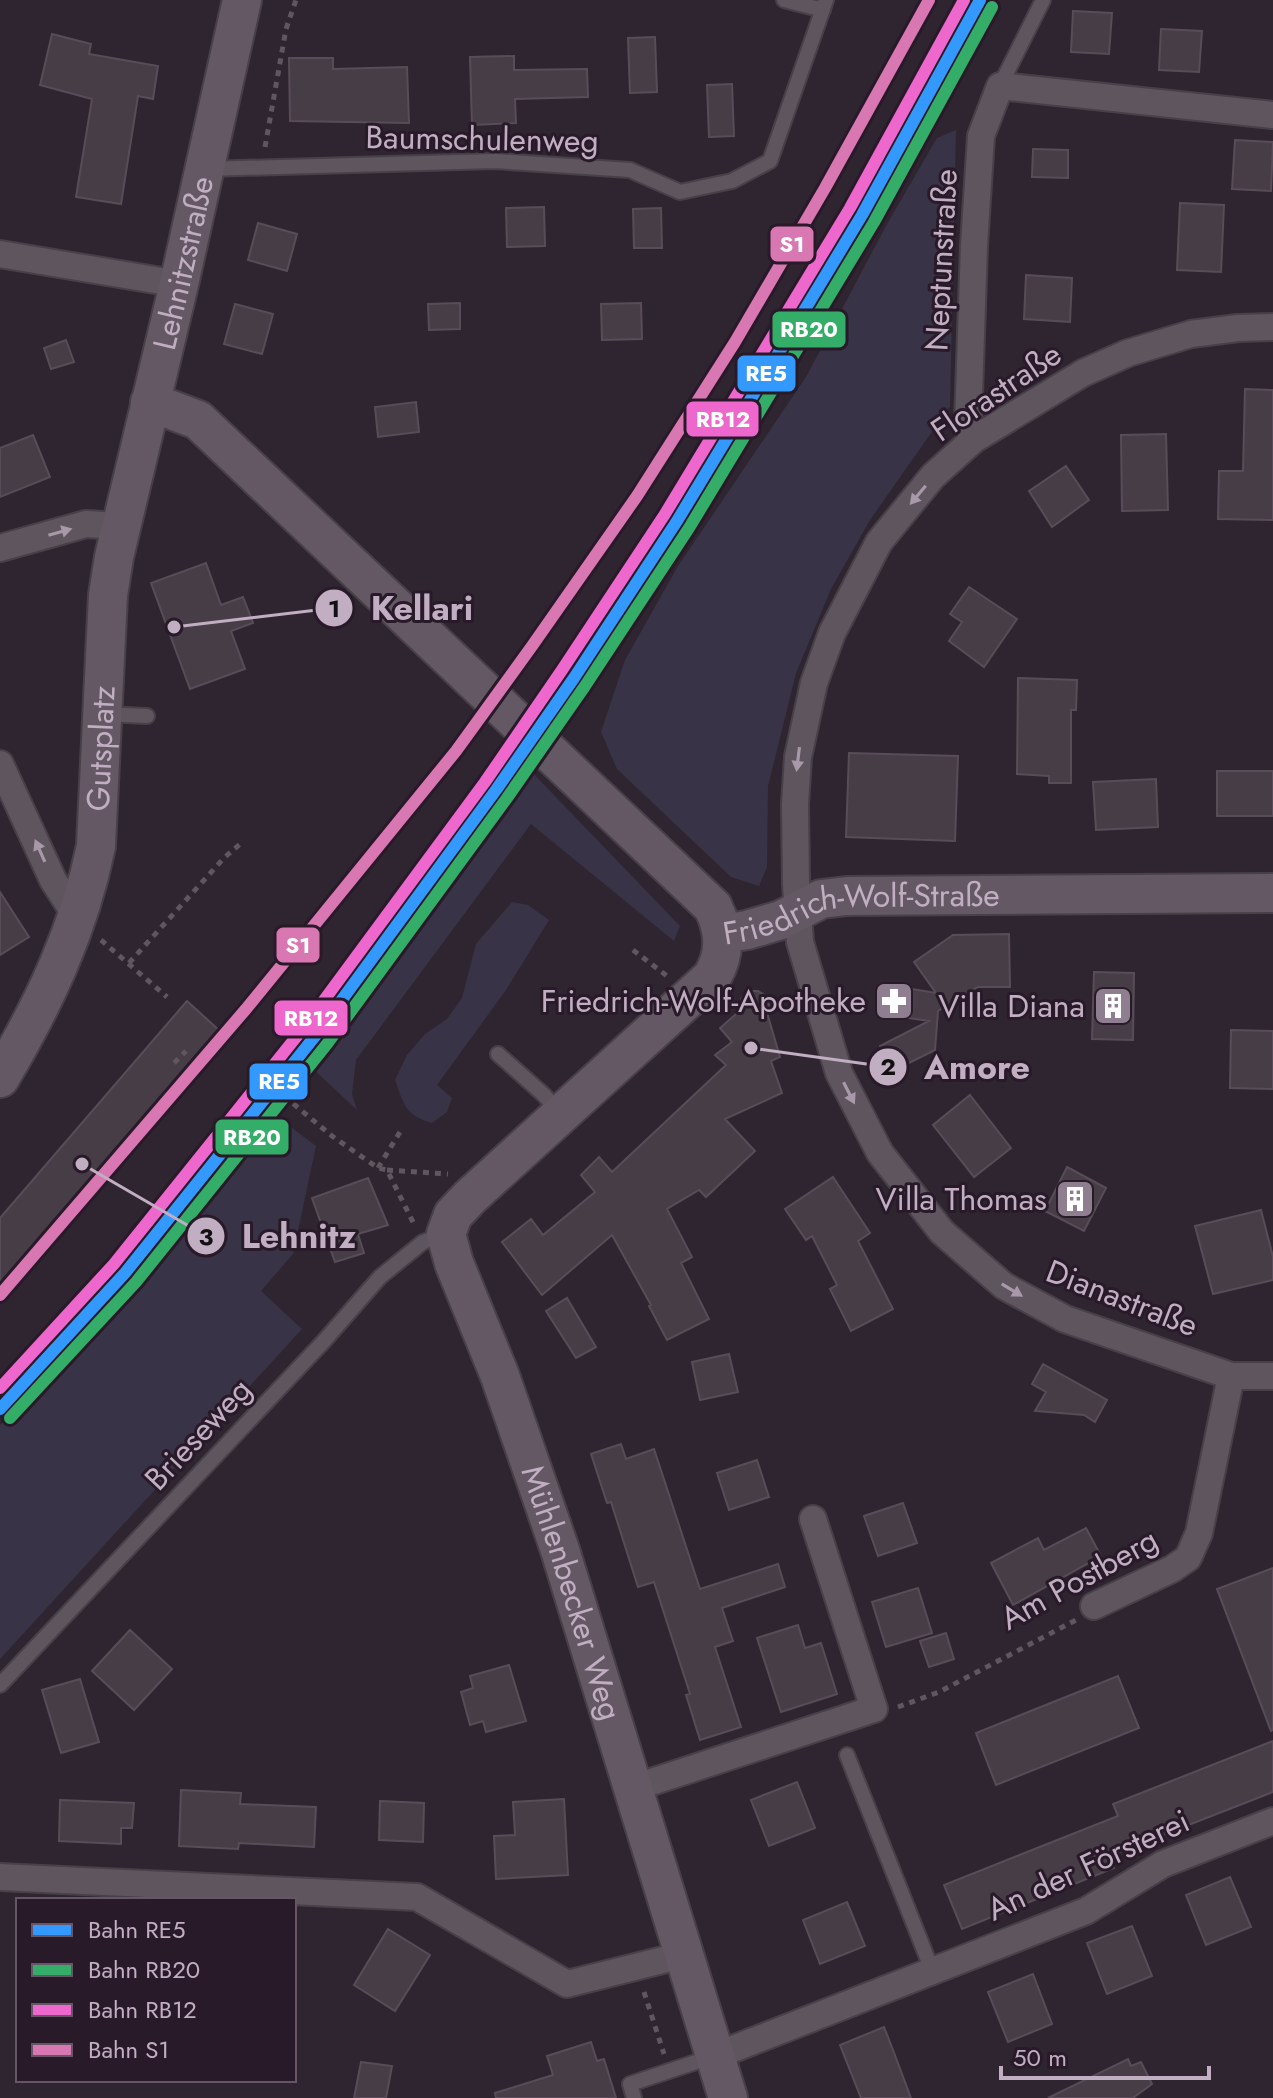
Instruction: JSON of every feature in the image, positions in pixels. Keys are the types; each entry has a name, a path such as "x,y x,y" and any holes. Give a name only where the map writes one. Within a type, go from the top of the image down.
{"main road":[{"name":"Lehnitzstraße","path":"120,526 179,284 242,0"},
{"path":"150,402 198,420 713,907 723,934"},
{"name":"Gutsplatz","path":"0,1078 55,976 78,919 96,846 108,595 120,526"},
{"name":"Friedrich-Wolf-Straße","path":"434,1238 470,1197 712,977 721,961 723,934 781,920 821,899 847,896 1273,893"},
{"name":"Mühlenbecker Weg","path":"434,1238 454,1263 500,1376 560,1550 728,2098"}],"street":[{"path":"1000,86 1273,115"},
{"name":"Neptunstraße","path":"973,440 968,423 981,136 1000,86"},
{"path":"0,254 179,284"},
{"name":"Florastraße","path":"797,911 795,804 798,757 814,683 832,633 879,542 933,476 973,440 1083,373 1128,353 1191,334 1273,327"},
{"path":"0,548 86,524 120,526"},
{"path":"0,764 53,880 78,919"},
{"name":"Dianastraße","path":"797,911 800,942 839,1073 880,1153 942,1232 1004,1286 1065,1319 1231,1376 1273,1376"},
{"name":"Am Postberg","path":"1094,1606 1172,1569 1188,1558 1199,1533 1231,1376"},
{"path":"633,1788 874,1709 813,1519"},
{"name":"An der Försterei","path":"715,2056 1086,1911 1163,1864 1273,1821"},
{"path":"0,1877 417,1897 567,1984 683,1955"}],"lane":[{"path":"784,0 825,5"},
{"name":"Neptunstraße","path":"1000,86 1043,0"},
{"name":"Baumschulenweg","path":"204,169 495,161 630,170 680,192 732,181 770,161 825,5"},
{"path":"103,714 147,716"},
{"path":"498,1054 544,1095 562,1116"},
{"name":"Brieseweg","path":"0,1685 324,1341 380,1277 434,1238"},
{"path":"847,1755 932,1970"},
{"path":"634,2098 630,2084 715,2056"}],"path":[{"path":"261,168 286,29 296,0"},
{"path":"129,963 240,844"},
{"path":"78,919 167,997"},
{"path":"633,950 658,970"},
{"path":"174,1063 186,1051"},
{"path":"284,1096 332,1136 378,1168 453,1175"},
{"path":"378,1168 403,1127"},
{"path":"387,1170 434,1238"},
{"name":"Am Postberg","path":"874,1709 885,1711 939,1692 1082,1617 1094,1606"},
{"path":"636,1968 669,2070"}],"shaded area":[{"path":"956,130 950,406 870,520 831,589 796,673 768,786 767,867 759,886 731,877 617,769 601,732 625,660 678,566 806,377 887,224 937,138"},
{"path":"526,766 680,926 674,941 531,824 356,1060 352,1094 357,1110 311,1067"},
{"path":"512,902 528,905 549,920 506,990 437,1085 452,1098 447,1112 432,1123 423,1120 407,1108 395,1080 407,1055 425,1034 447,1019 462,998 476,944"},
{"path":"271,1112 316,1146 293,1254 261,1291 302,1329 0,1659 0,1425"}],"building":[{"path":"1073,11 1112,13 1109,54 1071,52"},
{"path":"1161,29 1202,31 1199,72 1159,70"},
{"path":"52,34 91,44 89,54 158,66 153,99 138,96 121,204 76,197 92,99 40,85"},
{"path":"655,37 657,92 630,93 628,38"},
{"path":"514,56 514,70 587,69 588,97 515,99 516,123 472,125 470,57"},
{"path":"289,58 333,58 333,69 407,67 409,123 290,121"},
{"path":"732,84 734,136 709,137 707,85"},
{"path":"1235,140 1273,142 1271,191 1232,189"},
{"path":"1033,149 1068,150 1068,178 1032,177"},
{"path":"1180,203 1224,205 1221,272 1177,270"},
{"path":"544,207 545,246 507,247 506,208"},
{"path":"661,208 662,248 634,248 633,209"},
{"path":"258,223 297,234 287,271 248,260"},
{"path":"1026,275 1072,278 1070,322 1024,319"},
{"path":"460,303 460,329 429,330 428,304"},
{"path":"641,303 642,339 602,340 601,304"},
{"path":"235,304 273,314 262,354 224,344"},
{"path":"66,340 74,362 51,369 44,348"},
{"path":"1245,389 1273,390 1273,520 1218,519 1219,471 1243,471"},
{"path":"416,402 419,432 378,437 375,407"},
{"path":"1166,434 1168,510 1122,511 1121,435"},
{"path":"33,435 50,477 0,497 0,448"},
{"path":"1066,466 1089,500 1052,527 1029,491"},
{"path":"206,563 221,605 243,597 253,623 231,631 245,669 190,689 151,583"},
{"path":"969,587 1017,619 984,667 949,641 962,622 950,614"},
{"path":"1018,678 1077,680 1076,710 1071,710 1071,783 1049,783 1049,776 1017,774"},
{"path":"849,753 958,756 955,841 846,837"},
{"path":"1217,771 1273,771 1273,816 1217,816"},
{"path":"1156,779 1158,827 1096,830 1093,782"},
{"path":"0,892 29,937 0,955"},
{"path":"1009,934 1010,987 978,987 938,1011 935,1050 893,1071 880,1046 929,1021 883,1014 887,985 936,993 914,962 953,935"},
{"name":"Villa Diana","path":"1094,972 1134,973 1133,1040 1092,1039"},
{"path":"748,991 758,991 766,996 769,1005 768,1016 780,1057 771,1061 782,1093 725,1119 755,1151 706,1197 699,1190 667,1209 692,1257 681,1263 709,1319 667,1340 612,1235 542,1295 502,1242 531,1219 543,1235 595,1192 581,1175 599,1157 612,1172 726,1065 715,1055 732,1042 720,1028 743,1008 741,999"},
{"path":"187,1001 220,1031 0,1285 0,1218"},
{"path":"1231,1030 1273,1031 1273,1089 1230,1088"},
{"path":"970,1095 1011,1148 974,1177 933,1125"},
{"name":"Villa Thomas","path":"1067,1167 1106,1188 1084,1231 1045,1211"},
{"path":"833,1177 870,1233 858,1241 893,1309 851,1331 830,1289 837,1285 812,1236 806,1240 785,1209"},
{"path":"368,1178 388,1225 358,1234 364,1253 335,1262 312,1198"},
{"path":"1261,1210 1273,1257 1273,1280 1213,1294 1195,1226"},
{"path":"567,1298 596,1347 576,1358 546,1311"},
{"path":"729,1354 738,1392 700,1400 692,1362"},
{"path":"1043,1364 1107,1400 1095,1422 1084,1415 1035,1411 1046,1392 1032,1384"},
{"path":"621,1444 626,1459 654,1449 700,1589 778,1564 785,1587 722,1608 733,1641 715,1647 741,1727 700,1740 686,1695 690,1694 654,1582 638,1587 611,1502 607,1503 591,1454"},
{"path":"757,1460 769,1497 729,1510 717,1473"},
{"path":"903,1503 917,1543 878,1556 864,1516"},
{"path":"1086,1528 1101,1556 1013,1605 991,1563 1038,1538 1044,1550"},
{"path":"1273,1568 1273,1730 1271,1731 1217,1589"},
{"path":"918,1588 932,1633 886,1647 872,1602"},
{"path":"798,1625 805,1648 821,1643 837,1694 781,1712 757,1638"},
{"path":"130,1630 172,1669 134,1710 92,1671"},
{"path":"946,1633 954,1659 929,1667 920,1641"},
{"path":"509,1665 526,1721 486,1732 483,1721 470,1725 461,1692 473,1688 470,1676"},
{"path":"1118,1676 1139,1728 996,1785 976,1733"},
{"path":"80,1679 99,1742 61,1753 42,1690"},
{"path":"1273,1741 1273,1792 1109,1856 1114,1868 962,1929 944,1885 1118,1816 1113,1804"},
{"path":"797,1782 815,1828 769,1846 751,1800"},
{"path":"181,1790 241,1793 240,1804 316,1807 314,1847 239,1843 238,1849 179,1846"},
{"path":"564,1799 568,1875 496,1879 494,1836 515,1835 513,1802"},
{"path":"60,1800 134,1803 132,1828 121,1828 121,1844 59,1841"},
{"path":"380,1801 424,1803 423,1842 379,1840"},
{"path":"1230,1877 1251,1927 1206,1945 1186,1895"},
{"path":"847,1902 865,1946 820,1964 803,1920"},
{"path":"1132,1926 1152,1976 1107,1994 1087,1943"},
{"path":"388,1929 430,1955 395,2011 354,1985"},
{"path":"1033,1974 1052,2024 1008,2042 988,1992"},
{"path":"884,2027 911,2098 861,2098 840,2045"},
{"path":"591,2042 597,2061 604,2059 616,2098 496,2098 495,2093 553,2075 547,2056"},
{"path":"1128,2059 1131,2066 1141,2062 1152,2084 1133,2098 1048,2098"},
{"path":"361,2062 392,2066 386,2098 354,2098"}],"rail line":[{"name":"S1","path":"0,1295 246,1009 456,751 532,646 637,496 735,342 929,0"},
{"name":"RB12","path":"0,1388 114,1264 305,1026 485,782 665,514 850,208 964,0"},
{"name":"RE5","path":"0,1409 125,1273 316,1035 574,678 677,521 862,215 980,0"},
{"name":"RB20","path":"10,1418 136,1282 327,1044 585,686 689,528 874,222 992,7"}],"place":[{"name":"Kellari","path":"174,627"},
{"name":"Friedrich-Wolf-Apotheke","path":"894,1001"},
{"name":"Villa Diana","path":"1113,1006"},
{"name":"Amore","path":"751,1048"},
{"name":"Lehnitz","path":"82,1164"},
{"name":"Villa Thomas","path":"1075,1199"}]}
